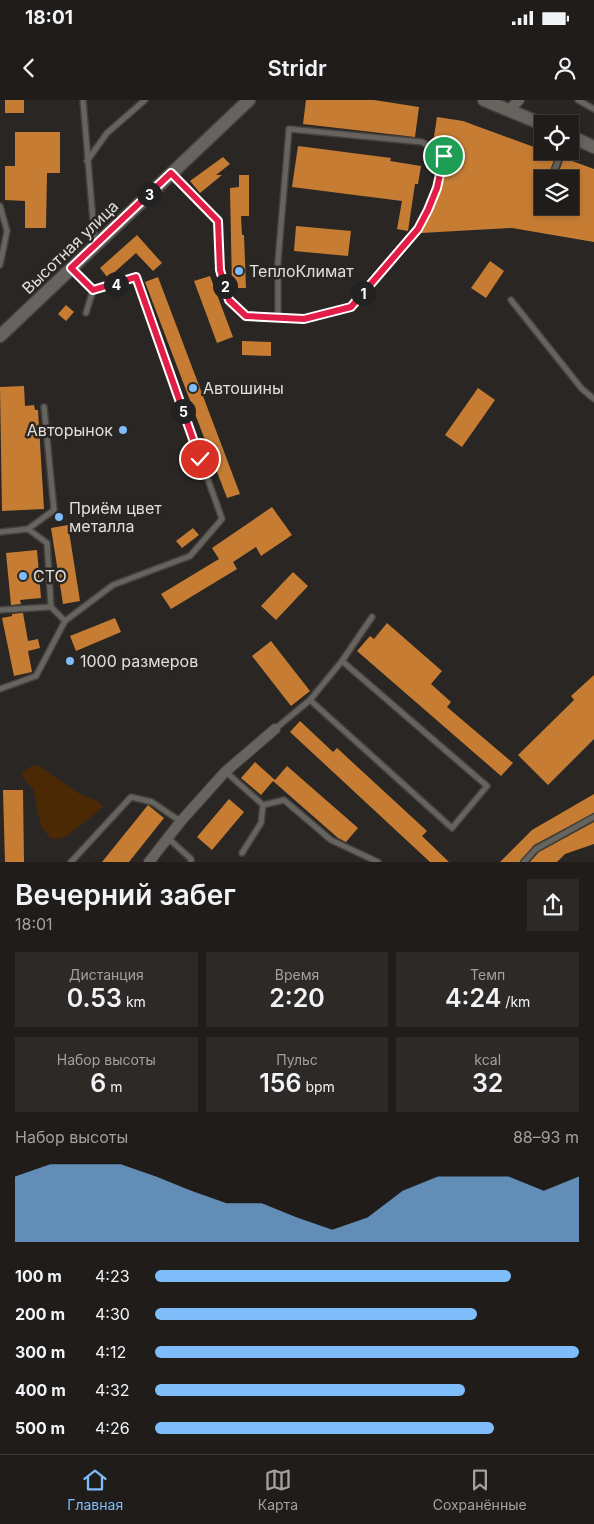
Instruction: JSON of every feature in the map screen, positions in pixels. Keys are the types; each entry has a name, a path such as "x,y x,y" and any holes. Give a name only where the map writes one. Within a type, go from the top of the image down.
{"street":[{"name":"Высотная улица","path":"0,336 6,326 95,246 249,100"},
{"path":"484,100 534,121"},
{"path":"509,110 519,100"},
{"path":"579,140 594,147"},
{"path":"149,862 181,821 225,772 275,729"}],"lane":[{"path":"83,100 95,246"},
{"path":"87,161 107,133 145,100"},
{"path":"578,100 594,109"},
{"path":"171,173 218,221 220,270 229,300 246,316 278,318 304,319 351,307 418,229 437,188 444,156 422,142 289,130 278,261 278,318"},
{"path":"0,206 7,231 0,265"},
{"path":"71,268 93,290"},
{"path":"0,689 36,676 65,621 112,585 190,556 222,519 136,277 93,290"},
{"path":"86,313 93,290"},
{"path":"510,300 582,389 594,399"},
{"path":"0,532 28,528 54,510 44,407"},
{"path":"28,528 47,543 51,607 65,621"},
{"path":"0,610 51,607"},
{"path":"275,729 310,700 342,661 372,616"},
{"path":"310,700 452,828 487,786 342,661"},
{"path":"225,772 263,805"},
{"path":"71,862 131,796 152,802 181,821"},
{"path":"263,805 284,800 331,840 378,862"},
{"path":"242,853 261,823 263,805"},
{"path":"524,862 536,848 594,817"},
{"path":"168,838 191,859 191,862"}],"shaded area":[{"path":"33,765 41,767 80,794 99,802 103,807 67,836 59,839 50,838 41,826 33,789 23,778 22,772"}],"building":[{"path":"5,100 24,100 24,113 5,113"},
{"path":"306,100 374,100 419,107 415,137 303,124"},
{"path":"437,117 463,121 534,147 534,160 554,160 550,170 534,170 534,215 579,215 579,170 559,170 563,160 569,160 594,169 594,242 512,228 421,233 441,190 446,165 453,148 433,143"},
{"path":"15,132 60,132 60,173 47,173 46,228 25,228 25,201 5,200 5,166 15,166"},
{"path":"298,146 391,158 390,161 421,166 418,184 415,184 408,231 397,229 402,201 292,187"},
{"path":"223,157 230,164 216,175 222,175 200,193 190,181"},
{"path":"239,175 249,175 249,216 241,216 242,235 244,235 246,288 232,288 230,188 239,187"},
{"path":"296,226 351,231 348,256 294,251"},
{"path":"137,235 162,263 153,271 136,253 108,278 100,268"},
{"path":"490,261 504,271 486,298 471,288"},
{"path":"210,276 233,337 217,343 194,281"},
{"name":"Автошины","path":"158,277 240,494 227,498 145,282"},
{"path":"66,305 74,312 66,321 58,314"},
{"path":"242,341 271,342 271,356 242,355"},
{"path":"24,386 25,406 34,405 35,410 38,410 44,509 2,511 0,387"},
{"path":"478,388 495,400 462,447 445,435"},
{"path":"272,507 292,535 261,556 256,547 233,562 237,569 171,609 161,594 219,559 212,548"},
{"path":"68,525 80,601 63,604 51,528"},
{"path":"193,528 199,535 182,548 176,541"},
{"name":"СТО","path":"37,550 41,598 20,600 21,604 11,605 6,553"},
{"path":"293,572 308,586 276,620 261,606"},
{"path":"23,613 28,641 38,639 40,648 28,651 32,672 14,676 2,618 12,616 12,614"},
{"path":"115,618 121,632 76,651 70,636"},
{"path":"387,623 442,671 431,684 451,702 447,707 513,763 501,776 357,651 370,636 374,639"},
{"path":"271,641 310,691 291,706 252,656"},
{"path":"594,675 594,739 548,785 518,755 574,700 571,696"},
{"path":"300,721 333,752 337,748 427,831 422,836 449,862 430,862 290,732"},
{"path":"255,762 275,780 287,766 358,828 346,842 338,838 273,781 261,795 241,778"},
{"path":"3,790 23,790 24,862 5,862"},
{"path":"594,794 594,813 534,845 520,862 500,862 532,830"},
{"path":"229,799 244,812 212,850 197,837"},
{"path":"148,805 164,818 129,862 102,862"},
{"path":"594,822 594,844 565,854 557,862 530,862 539,852"}],"place":[{"name":"ТеплоКлимат","path":"239,271"},
{"name":"Автошины","path":"193,388"},
{"name":"Авторынок","path":"123,430"},
{"name":"Приём цвет металла","path":"59,517"},
{"name":"СТО","path":"23,576"},
{"name":"1000 размеров","path":"70,661"}],"route":[{"path":"200,459 136,277 93,290 71,268 171,173 218,221 220,270 229,300 246,316 304,319 351,307 418,229 437,188 444,156"}]}
